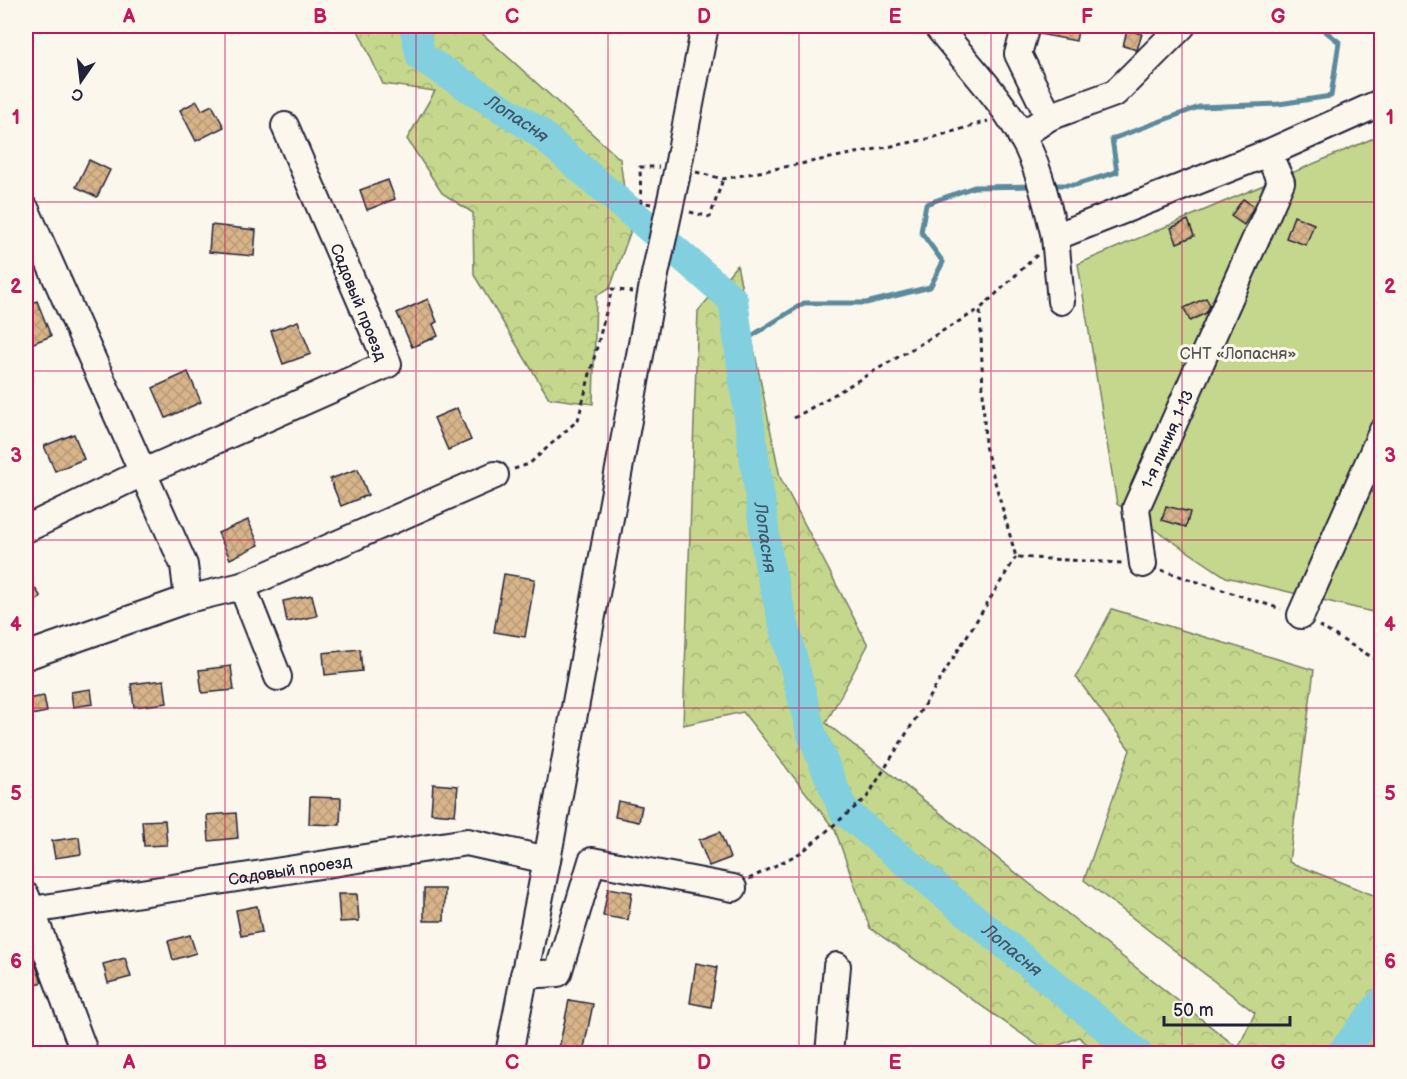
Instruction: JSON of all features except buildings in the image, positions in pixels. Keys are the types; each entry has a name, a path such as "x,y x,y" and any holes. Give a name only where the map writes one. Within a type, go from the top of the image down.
{"street":[{"path":"509,1053 547,860 654,279 684,174 705,26"},
{"path":"937,26 1019,134 1048,208 1055,237 1061,301"},
{"path":"1026,26 1018,54 1049,117"},
{"path":"1019,134 1049,117 1115,93 1182,26"},
{"path":"1055,237 1268,153 1382,102"},
{"name":"Садовый проезд","path":"26,529 142,473 388,364 285,126"},
{"name":"1-я линия, 1-13","path":"1143,564 1136,508 1281,182 1268,153"},
{"path":"26,210 184,565 188,599"},
{"path":"1301,615 1382,432"},
{"path":"26,656 188,599 242,586 495,475"},
{"path":"242,586 278,677"},
{"name":"Садовый проезд","path":"85,1053 29,902 467,842 547,860"},
{"path":"524,975 558,973 592,861 733,888"},
{"path":"829,1053 837,966"}],"path":[{"path":"684,174 723,179 928,139 1019,134"},
{"path":"794,418 980,309 1055,237"},
{"path":"495,475 529,464 578,420 612,289"},
{"path":"733,888 802,852 867,797 1016,557 985,447 980,309"},
{"path":"1016,557 1143,564 1301,615 1382,663"}],"green space":[{"path":"356,26 474,26 620,159 630,233 610,288 596,296 593,404 549,398 474,275 473,213 442,193 407,139 435,91 383,84"},
{"name":"СНТ «Лопасня»","path":"1381,135 1381,614 1226,577 1117,504 1078,264"},
{"path":"737,265 780,477 868,645 826,723 1238,1048 1255,1013 1084,880 1130,750 1076,677 1112,609 1314,670 1289,862 1381,898 1381,1053 1097,1053 1079,1037 1046,1051 870,928 835,830 743,712 683,725 698,311"}],"waterway":[{"name":"Лопасня","path":"414,26 421,57 536,130 733,300 769,565 811,732 843,810 1138,1054"},
{"path":"1050,185 1075,185 1117,172 1112,139 1199,107 1279,104 1331,96 1339,42 1319,26"},
{"path":"739,344 804,303 866,303 930,287 943,262 921,232 926,204 974,187 1035,186"},
{"name":"Лопасня","path":"1341,1054 1382,1002"}]}
